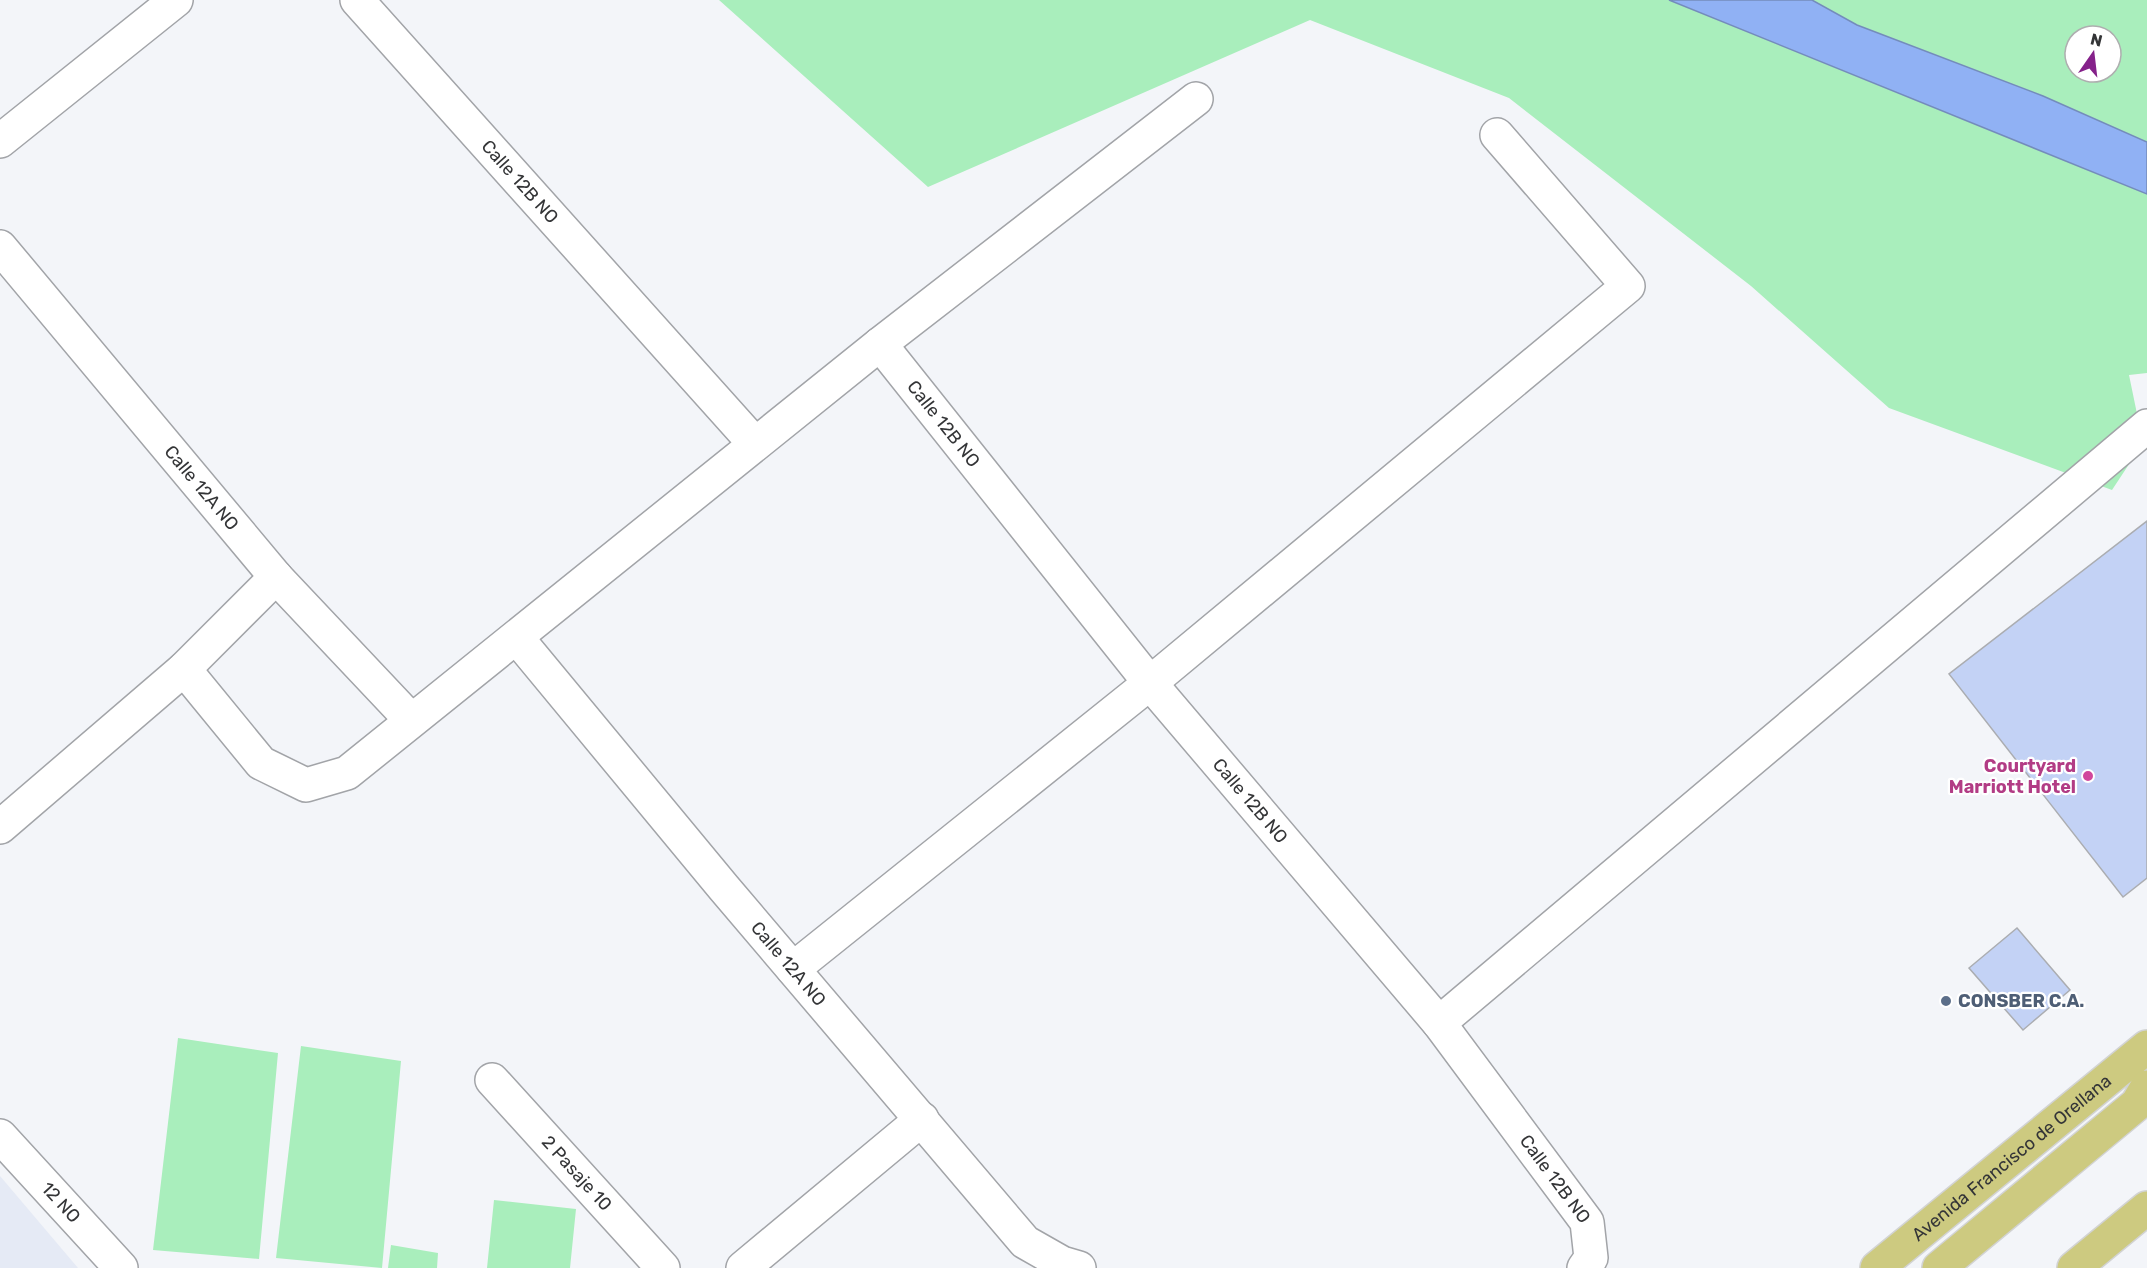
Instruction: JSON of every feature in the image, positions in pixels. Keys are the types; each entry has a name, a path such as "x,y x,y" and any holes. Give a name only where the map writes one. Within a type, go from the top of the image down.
{"main road":[{"name":"Avenida Francisco de Orellana","path":"1877,1268 2147,1047"},
{"path":"1939,1268 2137,1104 2147,1087"},
{"path":"2074,1268 2147,1208"}],"street":[{"path":"0,141 176,0"},
{"name":"Calle 12B NO","path":"357,0 755,444"},
{"path":"184,669 261,763 306,785 347,773 879,344 1196,99"},
{"path":"793,969 1150,683 1628,286 1497,135"},
{"name":"Calle 12A NO","path":"5,264 276,577 411,720"},
{"name":"Calle 12B NO","path":"879,344 1150,683 1439,1023 1587,1221 1591,1258 1584,1268"},
{"path":"1439,1023 2147,426"},
{"path":"0,827 184,669 276,577"},
{"name":"Calle 12A NO","path":"517,638 793,969 1025,1242 1062,1263 1079,1268"},
{"name":"2 Pasaje 10","path":"492,1080 663,1268"},
{"path":"744,1268 922,1119"},
{"name":"12 NO","path":"0,1136 121,1268"}],"shaded area":[{"path":"0,1176 78,1268 0,1268"}],"green space":[{"path":"719,0 1669,0 2147,194 2147,373 2129,375 2143,443 2112,490 1889,408 1751,286 1509,98 1310,20 928,187"},
{"path":"1812,0 2147,0 2147,144 1857,25"},
{"path":"178,1038 278,1053 259,1259 153,1250"},
{"path":"301,1046 401,1061 382,1268 276,1258"},
{"path":"494,1200 576,1209 570,1268 487,1268"},
{"path":"391,1245 438,1253 437,1268 388,1268"}],"water":[{"path":"1669,0 1812,0 1857,25 2043,96 2147,142 2147,194"}],"building":[{"name":"Courtyard Marriott Hotel","path":"2147,521 2147,878 2123,897 1949,674"},
{"path":"2017,928 2070,990 2023,1030 1969,968"}],"place":[{"name":"Courtyard Marriott Hotel","path":"2088,776"},
{"name":"CONSBER C.A.","path":"1946,1001"}]}
